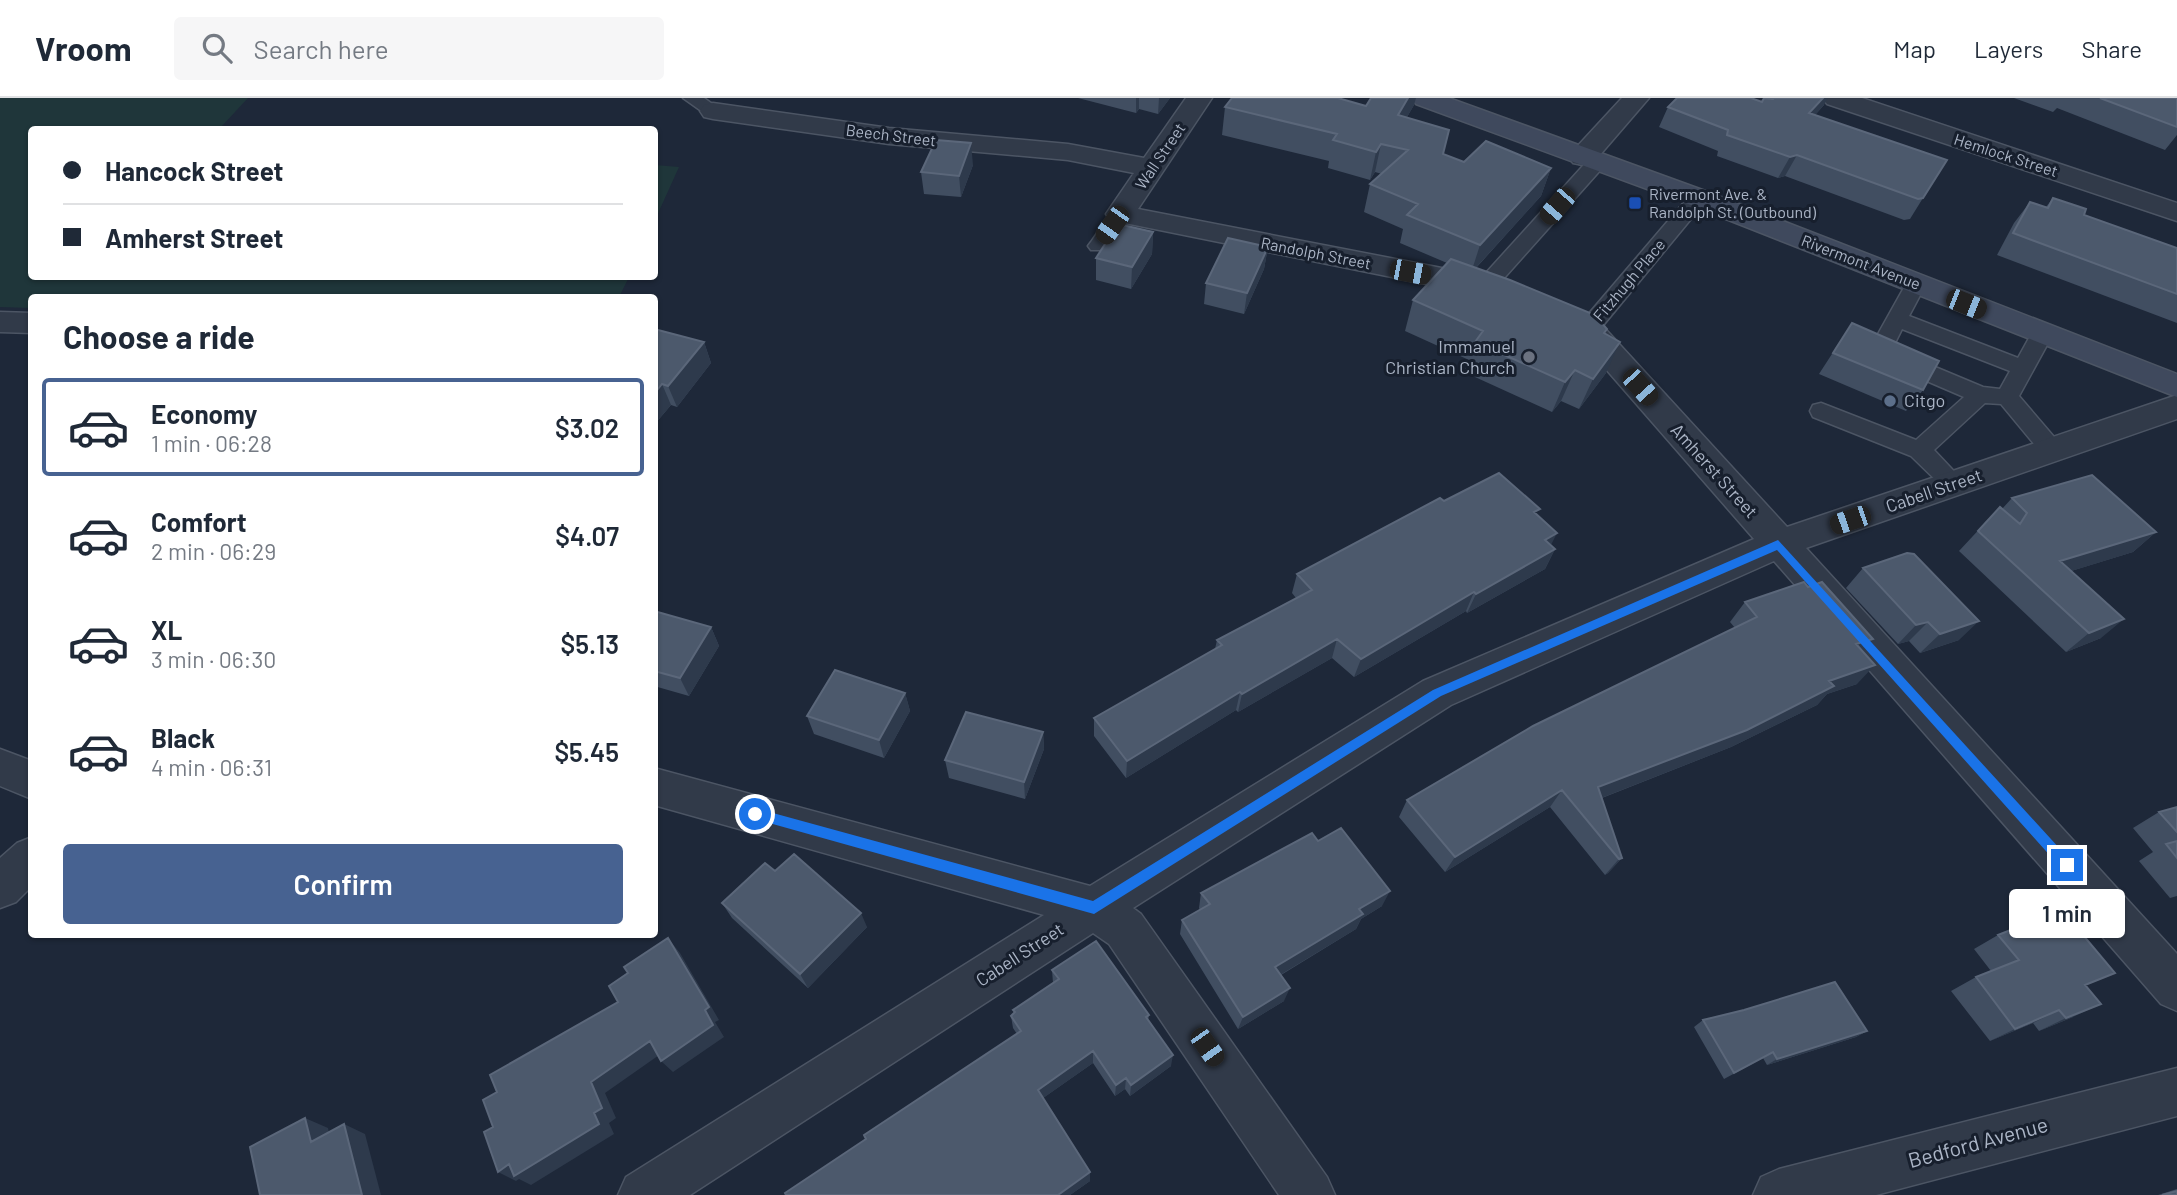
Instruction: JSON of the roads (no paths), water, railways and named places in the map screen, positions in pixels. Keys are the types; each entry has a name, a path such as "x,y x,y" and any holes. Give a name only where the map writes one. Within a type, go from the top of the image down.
{"main road":[{"name":"Rivermont Avenue","path":"1426,98 1698,198 2177,386"}],"street":[{"name":"Wall Street","path":"1120,214 1199,98"},
{"path":"1590,159 1636,98"},
{"name":"Hemlock Street","path":"1836,98 2177,212"},
{"name":"Beech Street","path":"702,104 889,136 1068,152 1152,168"},
{"name":"Randolph Street","path":"1120,214 1457,281 1518,303"},
{"path":"0,322 28,323"},
{"name":"Amherst Street","path":"1571,323 1778,544 2177,988"},
{"name":"Cabell Street","path":"644,1195 1437,693 1778,544 2177,407"},
{"path":"0,767 28,779"},
{"path":"658,787 1094,908 1125,929 1309,1195"},
{"path":"0,887 28,861"},
{"name":"Bedford Avenue","path":"1779,1195 2177,1092"}],"lane":[{"path":"1482,290 1590,159"},
{"name":"Fitzhugh Place","path":"1571,323 1698,198"},
{"path":"1098,246 1120,214"},
{"path":"1916,284 1879,352 1980,395 2007,397 2052,450"},
{"path":"1898,320 2023,368"},
{"path":"2007,397 2042,334"},
{"path":"1919,450 1980,395"},
{"path":"1821,411 1919,450 1954,484"}],"place":[{"name":"Rivermont Ave. & Randolph St. (Outbound)","path":"1635,203"},
{"name":"Immanuel Christian Church","path":"1529,357"},
{"name":"Citgo","path":"1890,401"}]}
